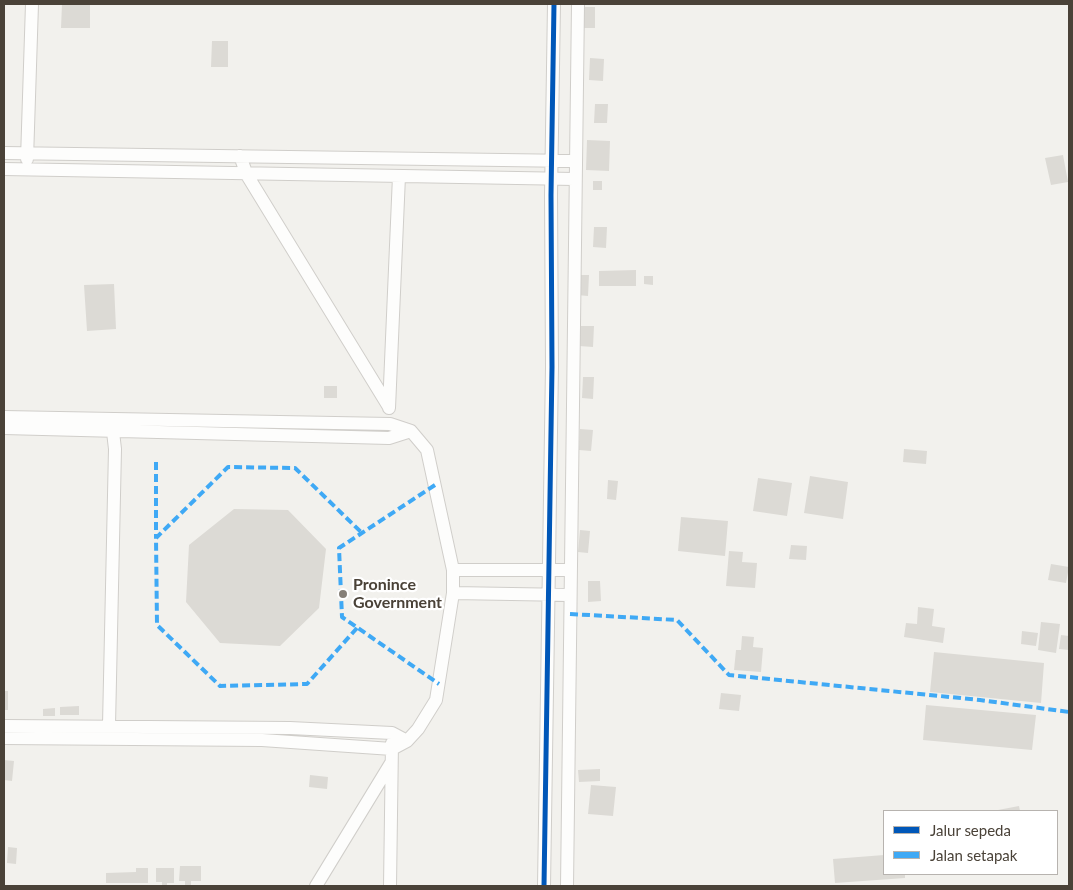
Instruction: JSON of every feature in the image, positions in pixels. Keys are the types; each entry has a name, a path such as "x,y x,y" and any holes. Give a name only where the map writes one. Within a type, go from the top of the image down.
{"street":[{"path":"25,170 28,152 32,4"},
{"path":"544,886 552,367 554,4"},
{"path":"567,886 574,161 578,4"},
{"path":"4,153 574,161"},
{"path":"240,156 247,174 388,407"},
{"path":"4,169 574,179"},
{"path":"389,438 388,407 400,176"},
{"path":"4,417 390,424 411,431 427,450 453,570 453,593 436,700 418,729 392,755 316,886"},
{"path":"4,428 389,438 411,431"},
{"path":"109,725 115,459 113,432"},
{"path":"453,570 570,570"},
{"path":"453,593 570,594"},
{"path":"4,726 109,725 290,728 392,733 407,741"},
{"path":"390,886 392,733"},
{"path":"4,738 262,740 392,755"}],"building":[{"path":"62,4 90,4 90,28 61,28"},
{"path":"584,7 595,7 595,28 584,28"},
{"path":"212,41 228,41 228,67 211,67"},
{"path":"590,58 604,59 603,81 589,80"},
{"path":"595,104 608,104 607,123 594,123"},
{"path":"587,140 610,141 609,171 586,170"},
{"path":"1063,155 1068,182 1051,185 1045,158"},
{"path":"593,181 602,181 602,190 593,190"},
{"path":"594,227 607,227 606,248 593,247"},
{"path":"636,270 636,286 599,286 599,271"},
{"path":"577,275 589,275 588,296 577,295"},
{"path":"644,276 653,276 653,285 644,284"},
{"path":"114,284 116,329 87,331 84,285"},
{"path":"579,326 594,326 593,347 579,346"},
{"path":"583,377 594,377 593,399 582,398"},
{"path":"324,386 337,386 337,398 324,398"},
{"path":"580,429 593,430 591,451 579,450"},
{"path":"904,449 927,451 926,464 903,462"},
{"path":"810,476 848,482 843,519 804,513"},
{"path":"758,478 792,483 787,516 753,511"},
{"path":"608,480 618,481 616,500 607,499"},
{"path":"234,509 288,510 326,549 319,608 280,646 220,643 186,602 189,545"},
{"path":"681,517 728,521 725,556 678,551"},
{"path":"580,530 590,531 588,553 578,552"},
{"path":"791,545 807,546 806,560 789,559"},
{"path":"729,551 743,552 742,562 757,563 755,588 726,586"},
{"path":"1051,564 1069,567 1066,583 1048,580"},
{"path":"588,581 600,581 601,601 588,602"},
{"path":"918,607 934,609 932,626 945,628 943,643 904,637 906,623 917,624"},
{"path":"1041,622 1060,624 1056,653 1038,650"},
{"path":"1022,631 1038,633 1036,646 1021,644"},
{"path":"1061,635 1069,636 1069,650 1059,649"},
{"path":"742,636 754,637 753,647 763,648 761,672 734,670 736,650 741,650"},
{"path":"934,652 1044,663 1041,703 930,692"},
{"path":"4,691 8,691 8,710 4,710"},
{"path":"721,693 741,695 739,711 719,709"},
{"path":"926,705 1036,715 1032,750 923,740"},
{"path":"79,706 79,715 60,715 60,707"},
{"path":"55,708 55,716 43,716 43,709"},
{"path":"4,760 14,761 12,781 4,780"},
{"path":"600,769 600,781 579,782 578,770"},
{"path":"310,775 328,777 327,789 309,787"},
{"path":"591,785 616,787 613,816 588,814"},
{"path":"1019,806 1020,810 998,810"},
{"path":"8,847 17,848 16,864 7,863"},
{"path":"883,855 883,875 905,875 905,878 835,883 833,859"},
{"path":"180,866 201,866 201,881 191,881 191,886 185,886 185,881 179,881"},
{"path":"136,868 148,868 148,883 106,883 106,873 136,872"},
{"path":"156,868 174,868 174,883 167,883 167,886 162,886 162,882 156,882"}],"marked path":[{"path":"156,462 156,538"},
{"path":"357,628 307,684 220,686 157,625 156,538 228,467 295,468 362,533"},
{"path":"435,485 339,548 342,617 439,684"},
{"path":"570,614 677,620 729,675 980,700 1069,712"}],"cycle path":[{"path":"544,886 552,367 551,195 554,4"}],"place":[{"name":"Pronince Government","path":"343,594"}]}
